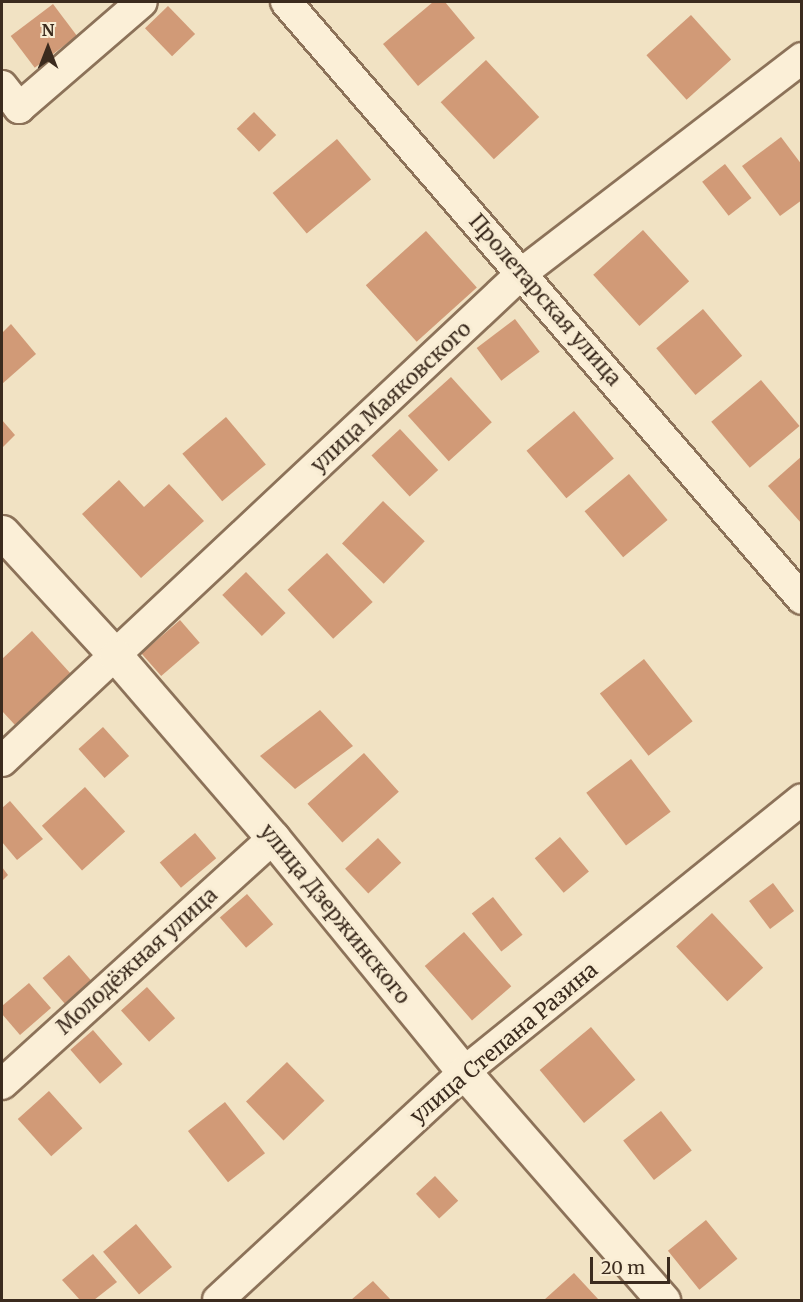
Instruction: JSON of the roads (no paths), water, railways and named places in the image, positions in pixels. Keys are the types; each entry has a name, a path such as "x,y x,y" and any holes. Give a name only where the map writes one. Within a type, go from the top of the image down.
{"street":[{"path":"2,86 19,108 142,2"},
{"name":"Пролетарская улица","path":"286,2 801,599"},
{"name":"улица Маяковского","path":"2,761 522,273 801,58"},
{"name":"улица Дзержинского","path":"2,532 116,656 273,838 464,1072 663,1300"},
{"name":"улица Степана Разина","path":"218,1300 464,1072 801,799"},
{"name":"Молодёжная улица","path":"2,1084 273,838"}]}
